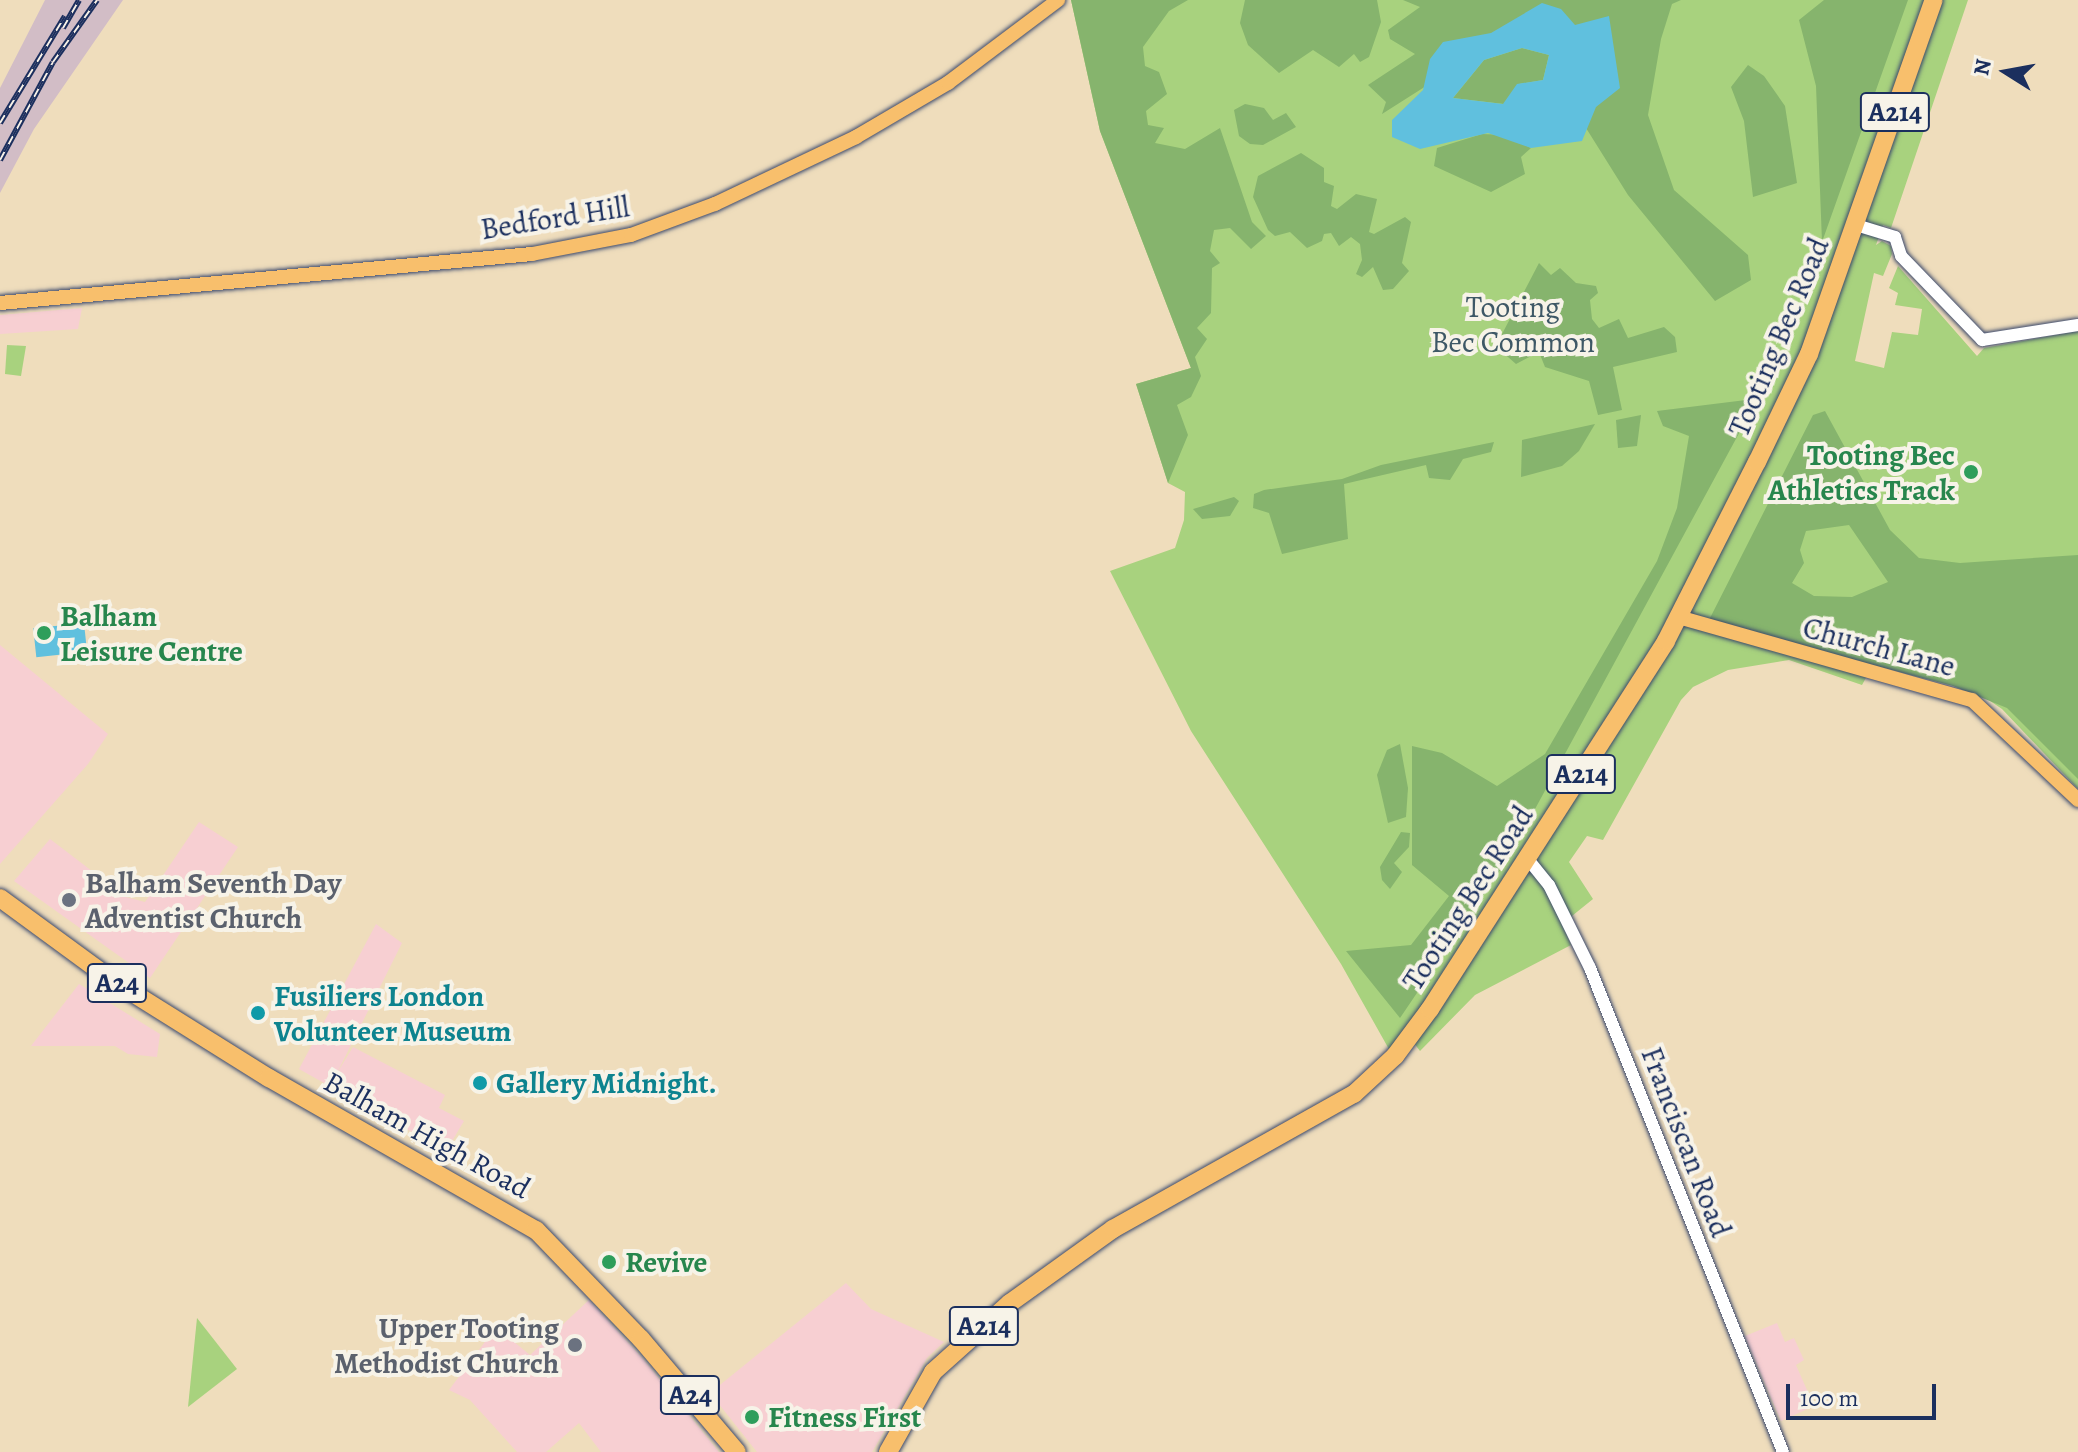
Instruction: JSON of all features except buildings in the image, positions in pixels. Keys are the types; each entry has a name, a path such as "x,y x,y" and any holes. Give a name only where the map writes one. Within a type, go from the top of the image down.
{"highway":[{"name":"Tooting Bec Road","path":"888,1452 933,1372 1044,1276 1113,1229 1364,1086 1424,1018 1678,617 1807,359 1934,0"},
{"name":"Balham High Road","path":"0,898 128,990 384,1143 502,1206 558,1248 737,1452"}],"main road":[{"name":"Bedford Hill","path":"0,303 532,254 631,235 715,204 867,131 948,83 1058,0"},
{"name":"Church Lane","path":"1678,617 1972,700 2078,800"}],"street":[{"path":"1856,225 1895,237 1901,256 1982,340 2078,325"},
{"name":"Franciscan Road","path":"1527,858 1549,885 1590,968 1783,1452"}],"shaded area":[{"path":"45,0 123,0 34,129 0,193 0,88"},
{"path":"82,308 78,329 0,334 0,315"},
{"path":"0,645 108,734 88,764 0,864"},
{"path":"199,822 238,847 150,978 14,881 50,839 126,897 145,902"},
{"path":"376,924 402,943 337,1073 353,1047 445,1095 439,1108 464,1121 446,1151 299,1069"},
{"path":"79,984 160,1034 157,1057 128,1054 115,1046 31,1046"},
{"path":"846,1283 871,1309 944,1342 927,1358 872,1452 757,1452 710,1393"},
{"path":"589,1300 643,1359 719,1452 601,1452 579,1423 546,1452 517,1452 470,1400 449,1390 496,1327 530,1355"},
{"path":"1777,1323 1785,1342 1794,1338 1804,1360 1796,1365 1814,1406 1781,1421 1745,1336"}],"green space":[{"name":"Tooting Bec Common","path":"1071,0 1968,0 1891,228 1883,225 1876,245 1882,241 1891,246 1892,254 1883,276 1874,273 1855,361 1884,368 1892,332 1918,335 1922,309 1895,305 1898,293 1889,288 1898,266 1977,356 1984,348 2078,331 2078,789 2002,709 1956,678 1877,658 1862,685 1789,660 1728,670 1693,687 1681,700 1603,840 1587,836 1569,862 1593,899 1562,924 1571,945 1475,995 1420,1051 1404,1030 1390,1051 1341,964 1191,731 1110,571 1175,548 1184,520 1185,492 1168,483 1136,384 1191,368 1100,131"},
{"path":"1071,0 1188,0 1169,11 1143,47 1145,66 1159,72 1167,94 1146,111 1148,125 1164,128 1155,143 1185,149 1220,128 1252,222 1266,236 1251,249 1230,228 1214,230 1210,251 1220,263 1212,268 1211,313 1197,328 1207,339 1195,357 1201,376 1191,397 1177,405 1188,435 1168,483 1136,384 1191,368 1100,131"},
{"path":"1245,0 1377,0 1381,22 1369,57 1360,62 1354,54 1339,67 1313,50 1279,73 1248,45 1240,23"},
{"path":"1403,0 1681,0 1672,4 1661,39 1648,115 1674,190 1748,255 1751,280 1715,301 1628,195 1586,128 1573,27 1549,8 1382,114 1386,102 1368,85 1415,54 1390,39 1388,30 1420,7"},
{"path":"1824,0 1908,0 1822,242 1816,86 1799,20"},
{"path":"1522,48 1549,55 1543,80 1519,84 1504,104 1453,98 1484,60"},
{"path":"1748,65 1764,76 1785,106 1797,183 1753,197 1744,121 1731,87"},
{"path":"1245,104 1264,108 1273,120 1286,113 1296,127 1263,145 1250,144 1239,136 1234,110"},
{"path":"1482,134 1505,135 1531,148 1521,157 1525,174 1491,192 1434,166 1437,148"},
{"path":"1301,153 1324,168 1324,182 1334,186 1331,206 1337,209 1356,194 1377,199 1369,232 1374,234 1405,217 1411,222 1402,263 1409,271 1393,289 1383,290 1373,267 1362,277 1356,274 1362,260 1360,244 1351,237 1339,246 1331,233 1324,234 1322,241 1307,248 1290,232 1275,236 1268,230 1253,197 1258,176"},
{"path":"1539,263 1551,275 1560,268 1576,283 1596,286 1598,293 1590,300 1592,319 1599,328 1619,319 1628,338 1664,327 1675,337 1677,352 1613,367 1622,410 1598,415 1589,381 1545,367 1539,352 1516,364 1500,350 1501,336"},
{"path":"7,345 26,346 21,376 5,374"},
{"path":"1746,400 1750,413 1509,857 1400,1018 1346,951 1411,945 1449,896 1412,865 1412,746 1442,753 1497,786 1545,754 1657,561 1677,508 1689,436 1663,426 1657,411"},
{"path":"1825,411 1890,530 1919,558 1960,563 2078,555 2078,779 2007,708 1953,686 1708,622 1813,415","holes":["1849,525 1888,582 1852,597 1814,596 1792,583 1804,563 1800,550 1806,531"]},
{"path":"1641,415 1637,446 1618,448 1616,420"},
{"path":"1595,424 1579,451 1562,466 1521,477 1522,440"},
{"path":"1494,442 1491,452 1463,459 1450,480 1429,478 1426,465 1344,484 1348,539 1282,554 1269,513 1253,508 1254,494 1264,490 1342,479 1381,465"},
{"path":"1234,497 1239,501 1230,516 1202,519 1193,509"},
{"path":"1400,744 1408,788 1406,817 1388,823 1377,775 1387,750"},
{"path":"1401,832 1410,833 1409,847 1394,863 1402,872 1390,889 1382,880 1380,867"},
{"path":"197,1318 237,1369 188,1407"}],"water":[{"path":"1542,3 1561,9 1575,25 1609,16 1620,88 1596,107 1582,141 1531,148 1488,133 1420,149 1392,137 1392,120 1423,90 1430,59 1443,42 1491,33","holes":["1522,48 1549,55 1543,80 1517,84 1503,104 1453,98 1484,60"]},
{"path":"84,623 87,652 36,657 33,628"}],"railway":[{"path":"63,28 79,0"},
{"path":"0,160 53,62 97,0"},
{"path":"0,123 65,16"}],"place":[{"name":"Tooting Bec Athletics Track","path":"1971,472"},
{"name":"Balham Leisure Centre","path":"44,633"},
{"name":"Balham Seventh Day Adventist Church","path":"69,900"},
{"name":"Fusiliers London Volunteer Museum","path":"258,1013"},
{"name":"Gallery Midnight.","path":"480,1083"},
{"name":"Revive","path":"609,1262"},
{"name":"Upper Tooting Methodist Church","path":"575,1345"},
{"name":"Fitness First","path":"752,1417"}]}
